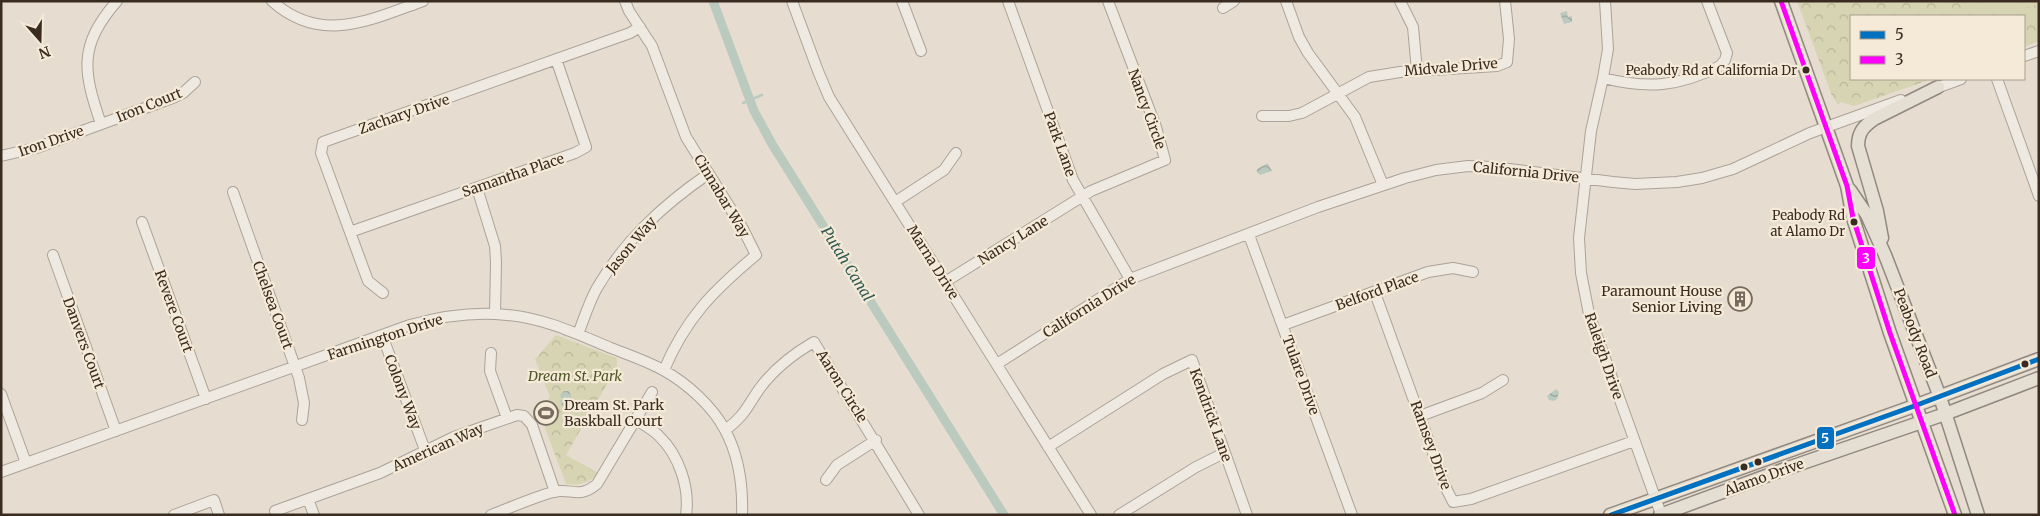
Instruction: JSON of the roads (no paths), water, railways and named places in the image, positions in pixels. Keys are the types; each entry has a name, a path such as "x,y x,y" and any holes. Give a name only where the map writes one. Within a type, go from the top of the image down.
{"main road":[{"name":"Peabody Road","path":"1780,1 1847,186 1853,218 1890,333 1917,405 1954,515"},
{"path":"1885,256 1877,211 1858,146 1859,136 1866,125 1874,119 1938,87"},
{"name":"Peabody Road","path":"1847,186 1867,215 1885,256 1940,397 1978,515"},
{"name":"Alamo Drive","path":"1610,515 1940,397 2039,359"},
{"name":"Alamo Drive","path":"1660,515 1945,414 2039,378"}],"street":[{"path":"101,124 89,88 88,56 94,32 117,1"},
{"path":"272,1 299,19 320,25 339,26 368,21 423,1"},
{"name":"Cinnabar Way","path":"625,1 629,11 652,46 686,137 742,227 756,256 728,278 699,309 664,370"},
{"name":"Marna Drive","path":"792,1 829,97 1091,515"},
{"path":"902,1 921,52"},
{"name":"Park Lane","path":"1008,1 1073,180 1130,279"},
{"name":"Nancy Circle","path":"1082,197 1109,182 1165,160 1156,127 1108,1"},
{"path":"1223,8 1234,1"},
{"path":"1286,1 1303,45 1339,93 1362,132 1382,185"},
{"path":"1400,1 1413,27 1417,71"},
{"name":"Midvale Drive","path":"1262,116 1289,116 1302,113 1369,76 1496,66 1507,62 1510,39 1505,1"},
{"name":"Raleigh Drive","path":"1605,1 1608,31 1603,78 1591,132 1579,238 1581,273 1594,331 1660,515"},
{"path":"1603,78 1651,86 1671,84 1720,66 1725,60 1727,53 1707,1"},
{"name":"Zachary Drive","path":"383,293 368,281 321,153 323,142 630,34 640,27"},
{"path":"2025,56 2039,51"},
{"name":"Samantha Place","path":"350,232 575,154 586,147 556,59"},
{"name":"California Drive","path":"997,364 1130,279 1318,207 1382,185 1436,170 1468,166 1518,168 1635,184 1702,178 1733,169 1826,127 1958,80"},
{"path":"1997,80 2039,196"},
{"name":"Iron Court","path":"101,124 175,97 183,93 195,82"},
{"name":"Iron Drive","path":"1,156 36,148 101,124"},
{"path":"895,202 944,170 956,152"},
{"name":"Jason Way","path":"578,334 596,290 624,248 664,207 708,174"},
{"path":"477,188 495,246 495,314"},
{"name":"Chelsea Court","path":"233,192 300,378 304,403 302,420"},
{"name":"Nancy Lane","path":"945,282 1082,197"},
{"name":"Revere Court","path":"142,222 206,399"},
{"name":"Tulare Drive","path":"1249,235 1352,515"},
{"name":"Danvers Court","path":"53,255 116,431"},
{"name":"Belford Place","path":"1283,326 1428,272 1453,268 1473,272"},
{"name":"Ramsey Drive","path":"1375,292 1453,502 1471,499 1634,441"},
{"name":"Farmington Drive","path":"1,472 382,335 445,316 495,314 537,320 578,334 664,370 685,386 710,409 725,430 734,452 741,480 742,515"},
{"name":"Colony Way","path":"382,335 425,450"},
{"name":"Aaron Circle","path":"725,430 737,422 748,409 760,388 786,359 814,342 876,440 919,515"},
{"path":"491,353 490,371 507,418"},
{"name":"Kendrick Lane","path":"1048,447 1163,374 1192,360 1247,515"},
{"path":"1420,416 1482,393 1503,380"},
{"path":"491,515 555,492 584,492 597,484 652,392"},
{"path":"1,394 26,464"},
{"name":"American Way","path":"275,511 380,473 425,450 517,415 528,419 555,492"},
{"path":"636,420 659,436 676,460 684,483 686,515"},
{"path":"826,480 837,465 876,440"},
{"path":"1120,515 1196,467 1224,453"},
{"path":"308,499 314,515"},
{"path":"174,515 214,500 219,515"}],"water":[{"path":"1567,11 1568,17 1572,16 1572,22 1564,24 1560,13"},
{"path":"1268,164 1272,171 1260,175 1257,169"},
{"path":"1556,389 1559,392 1557,399 1554,401 1549,400 1547,396"},
{"path":"564,391 569,391 571,396 566,407 562,406 560,401 562,399 560,395"}],"waterway":[{"name":"Putah Canal","path":"713,1 754,111 772,144 1004,515"},
{"name":"Putah Canal","path":"743,103 762,95"}],"place":[{"name":"Peabody Rd at California Dr","path":"1806,70"},
{"name":"Peabody Rd at Alamo Dr","path":"1854,222"},
{"name":"Paramount House Senior Living","path":"1740,299"},
{"name":"Dream St. Park Baskball Court","path":"546,413"}],"park label":[{"name":"Dream St. Park","path":"575,376"}]}
